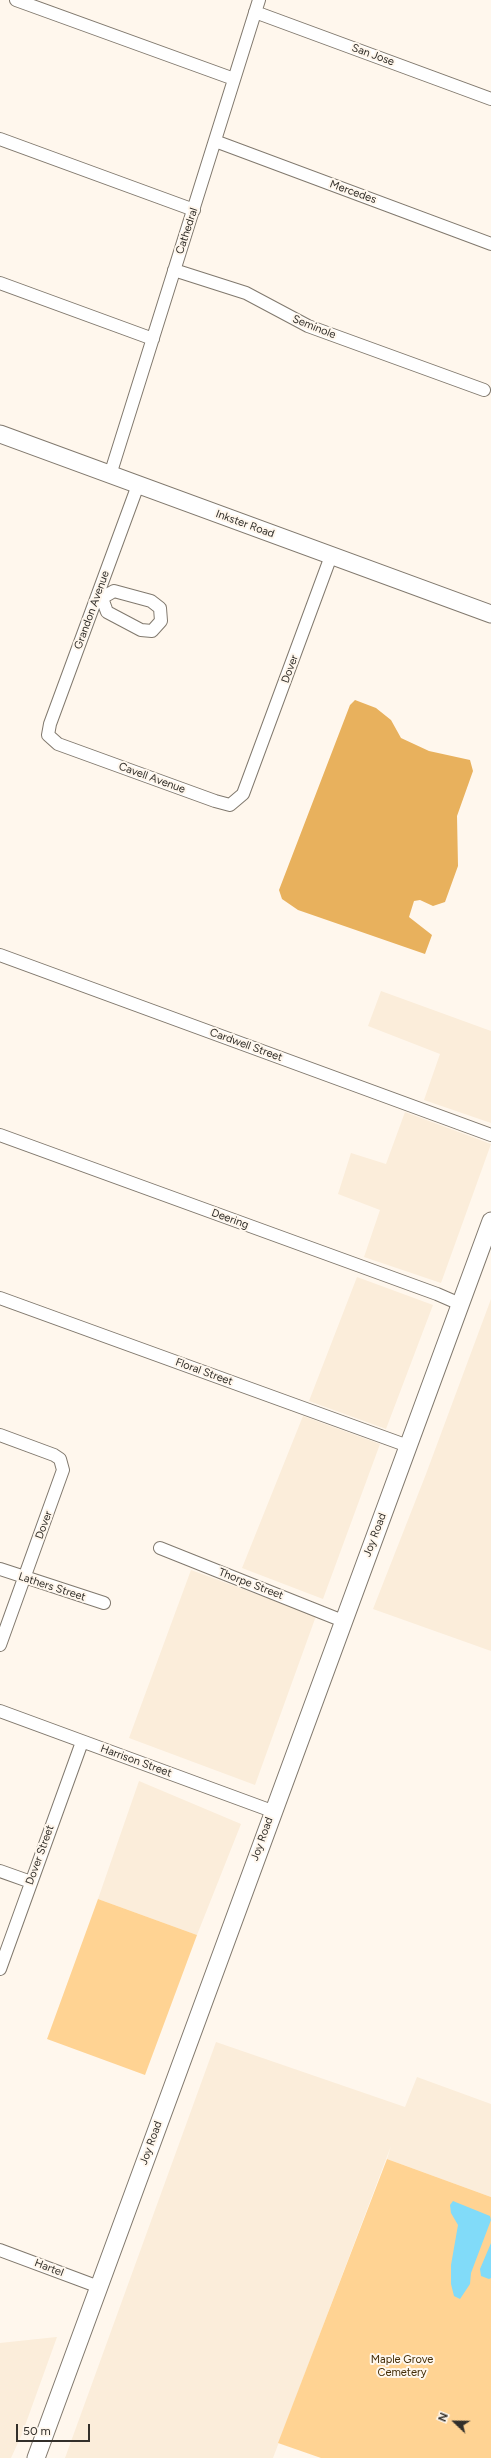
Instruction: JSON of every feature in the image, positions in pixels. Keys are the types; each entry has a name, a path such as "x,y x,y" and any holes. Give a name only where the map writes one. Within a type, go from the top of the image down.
{"main road":[{"name":"Inkster Road","path":"0,434 112,468 138,485 491,614"},
{"name":"Joy Road","path":"36,2458 272,1811 491,1221"}],"street":[{"path":"16,0 234,79"},
{"name":"Cathedral","path":"112,468 257,6"},
{"name":"San Jose","path":"257,6 491,99"},
{"path":"0,139 194,210"},
{"name":"Mercedes","path":"215,141 491,244"},
{"name":"Seminole","path":"174,270 246,293 308,326 484,390"},
{"path":"0,283 153,339"},
{"name":"Grandon Avenue","path":"48,735 100,598 138,485"},
{"name":"Dover","path":"248,782 332,556"},
{"path":"114,591 152,601 160,608 161,621 152,631 141,630 107,612 100,598 114,591"},
{"name":"Cavell Avenue","path":"48,735 58,744 224,804 234,804 240,798 248,782"},
{"name":"Cardwell Street","path":"0,955 491,1135"},
{"name":"Deering","path":"0,1135 437,1294 460,1304"},
{"name":"Floral Street","path":"0,1298 408,1446"},
{"name":"Dover","path":"0,1645 63,1470 60,1460 54,1455 4,1436"},
{"name":"Thorpe Street","path":"160,1548 343,1620"},
{"name":"Lathers Street","path":"0,1569 104,1603"},
{"name":"Harrison Street","path":"0,1711 272,1811"},
{"name":"Dover Street","path":"0,1969 82,1742"},
{"path":"0,1871 31,1882"},
{"name":"Hartel","path":"0,2250 99,2287"}],"shaded area":[{"path":"355,700 376,708 391,720 401,738 429,751 470,760 473,771 457,816 458,866 445,902 433,906 420,900 414,901 409,917 432,935 425,954 298,910 282,899 279,890 350,705"},
{"path":"381,991 491,1031 491,1123 424,1100 440,1054 368,1026"},
{"path":"405,1112 491,1144 441,1283 364,1257 380,1210 338,1194 351,1153 386,1164"},
{"path":"357,1277 433,1305 386,1429 309,1401"},
{"path":"491,1299 491,1651 373,1609 426,1474"},
{"path":"303,1416 380,1444 323,1599 242,1568"},
{"path":"191,1570 316,1616 255,1785 129,1738"},
{"path":"139,1781 241,1824 197,1935 98,1899"},
{"path":"216,2042 405,2107 417,2077 491,2104 491,2197 387,2159 391,2146 273,2458 65,2458"},
{"path":"57,2337 22,2434 11,2458 0,2458 0,2343"}],"green space":[{"path":"98,1899 197,1935 145,2075 47,2039"},
{"name":"Maple Grove Cemetery","path":"387,2159 491,2197 491,2458 321,2458 278,2443"}],"water":[{"path":"453,2201 490,2216 491,2220 471,2273 470,2284 460,2299 454,2296 451,2284 451,2265 458,2225 451,2213 450,2205"},
{"path":"491,2243 491,2278 489,2279 481,2276 480,2269"}]}
